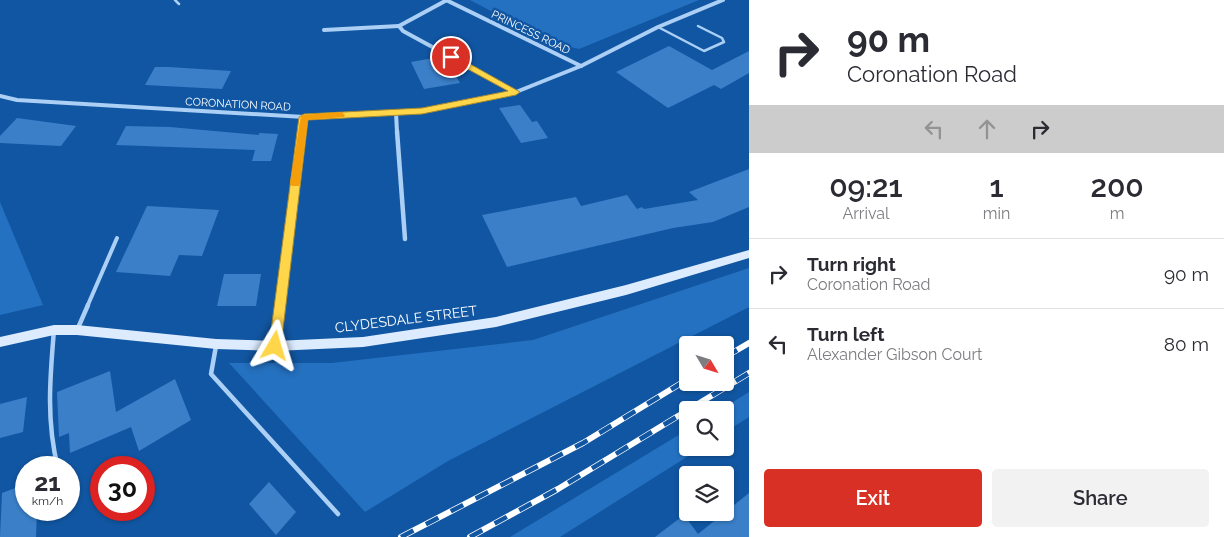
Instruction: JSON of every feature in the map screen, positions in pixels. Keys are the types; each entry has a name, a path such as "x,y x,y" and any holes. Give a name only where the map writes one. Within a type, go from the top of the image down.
{"main road":[{"name":"CLYDESDALE STREET","path":"0,342 54,330 77,330 216,344 275,346 363,342 496,322 626,290 749,254"}],"street":[{"path":"324,30 399,26 446,0"},
{"name":"PRINCESS ROAD","path":"446,0 581,66"},
{"name":"CORONATION ROAD","path":"0,96 17,100 304,117 422,111 516,92 581,66 658,28 723,0"},
{"path":"399,26 403,31 516,92"},
{"path":"396,113 406,239"},
{"path":"275,346 304,117"}],"lane":[{"path":"175,0 179,4"},
{"path":"658,28 704,51 724,42 722,38 698,26"},
{"path":"77,330 117,238"},
{"path":"54,330 49,394 54,456"},
{"path":"216,344 211,374 338,514"}],"shaded area":[{"path":"470,0 699,0 579,49 550,42"},
{"path":"0,202 43,305 0,315"},
{"path":"749,268 749,307 692,336 679,336 679,343 448,461 365,512 229,363 332,363 533,340"},
{"path":"749,392 749,417 734,426 734,401"},
{"path":"679,435 679,456 688,456 560,537 510,537"}],"building":[{"path":"669,46 712,70 749,51 749,73 721,89 714,85 668,108 616,72"},
{"path":"439,57 444,65 450,65 460,83 424,89 411,62"},
{"path":"155,67 231,71 222,89 145,85"},
{"path":"520,105 532,122 537,121 548,138 521,143 499,108"},
{"path":"17,118 76,126 61,146 0,143 0,136"},
{"path":"126,126 170,127 259,135 259,133 278,134 271,161 252,161 255,150 116,145"},
{"path":"749,169 749,207 713,222 673,228 507,267 482,215 576,197 581,206 627,195 637,209 698,200 689,192"},
{"path":"147,206 219,210 202,256 179,255 170,276 116,272"},
{"path":"224,274 261,274 256,306 217,306"},
{"path":"110,371 116,412 175,379 191,420 139,451 131,427 70,453 69,433 59,437 57,392"},
{"path":"27,397 23,432 0,438 0,404"},
{"path":"269,482 296,512 276,535 249,504"},
{"path":"15,488 15,521 37,521 36,537 0,537 2,493"},
{"path":"749,493 749,537 655,537 679,519 679,521 688,521 698,534 714,521 734,521 734,505"}],"railway":[{"path":"734,352 749,343"},
{"path":"470,537 558,489 749,373"},
{"path":"401,537 583,443 679,384"}],"slow traffic":[{"path":"295,183 304,117 341,115"}],"route":[{"path":"275,346 304,117 422,111 516,92 451,57"}]}
